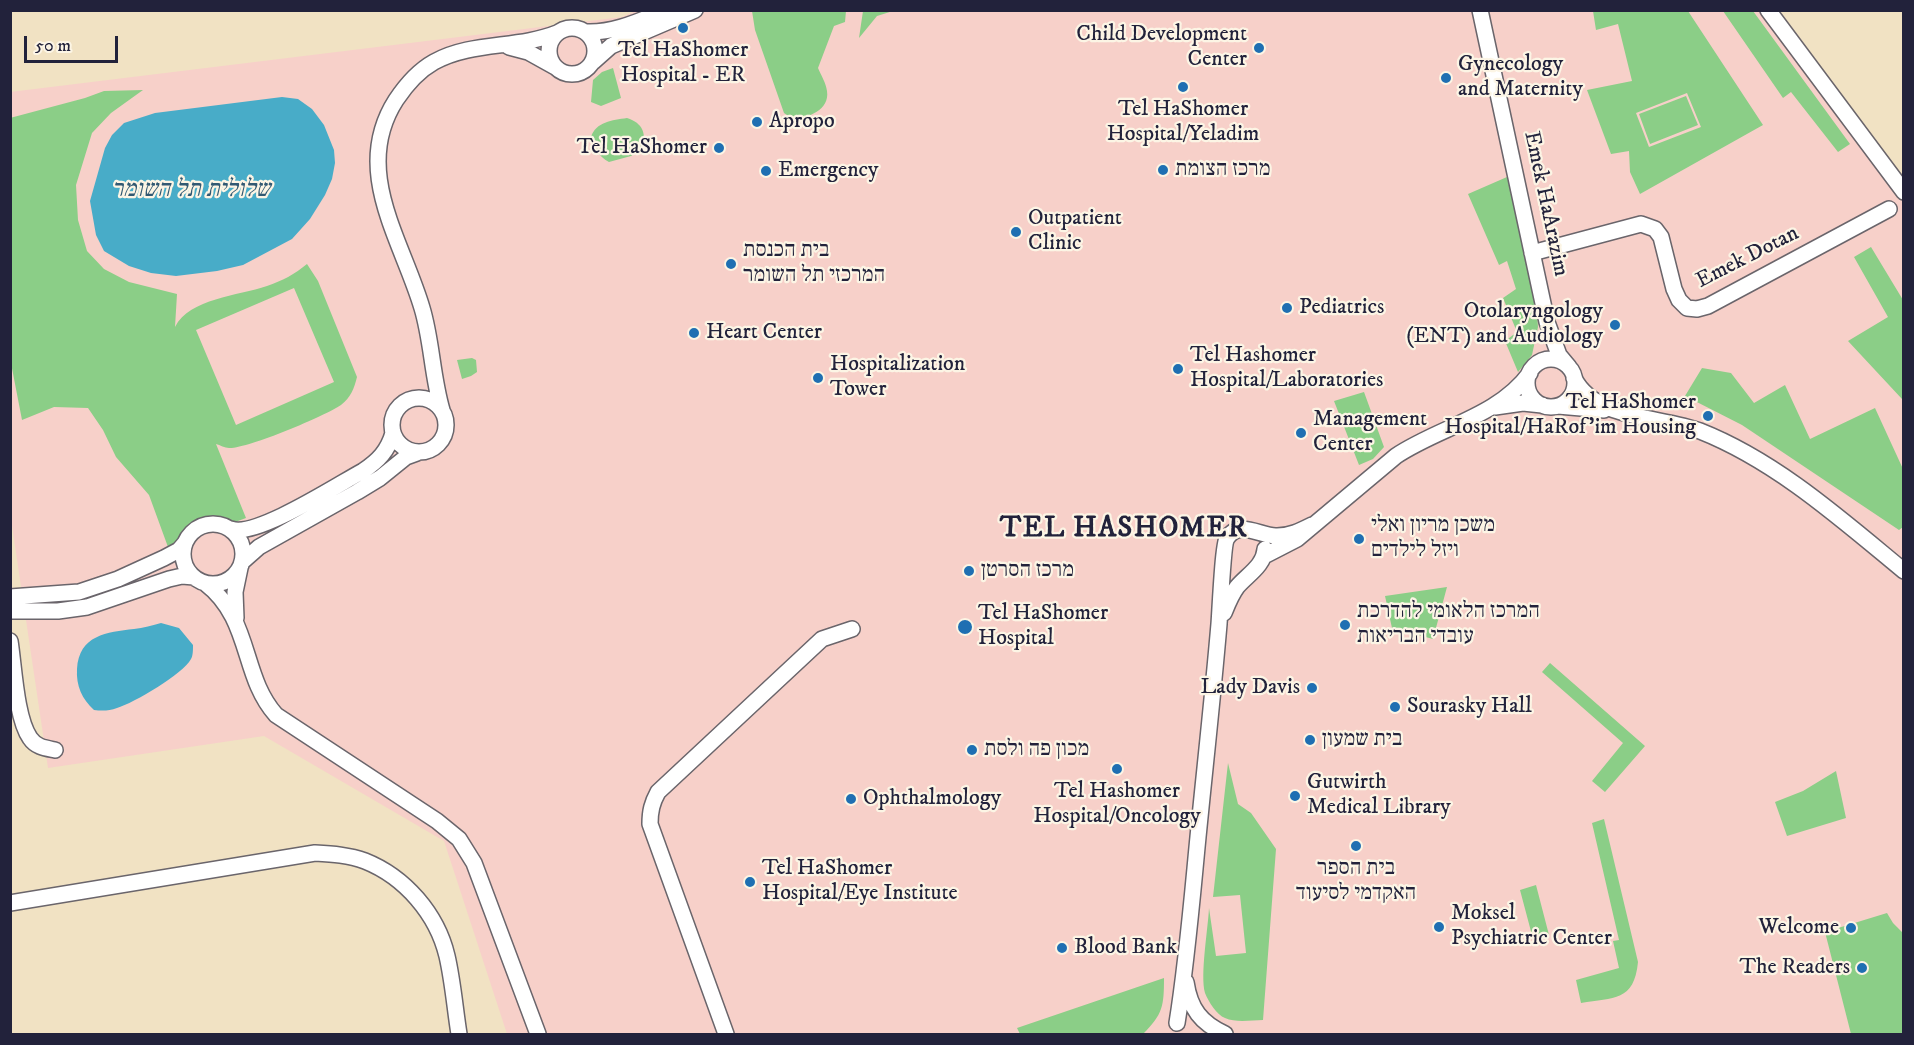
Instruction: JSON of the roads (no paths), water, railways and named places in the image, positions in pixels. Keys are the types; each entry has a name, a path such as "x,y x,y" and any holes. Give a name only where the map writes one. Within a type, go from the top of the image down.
{"street":[{"path":"10,611 58,611 87,607 182,576 222,583 229,579 259,547 380,478 406,456 431,450 442,441 447,426 431,359 423,311 381,195 378,158 384,122 392,106 421,70 456,52 488,45 534,40 572,27 598,33 619,28 667,10"},
{"path":"488,45 528,52 559,71 574,74 582,72 611,46 695,10"},
{"name":"Emek HaArazim","path":"1480,10 1547,322 1559,355 1580,389 1592,401 1616,410"},
{"path":"1768,10 1904,192"},
{"path":"587,32 595,46 593,62"},
{"path":"557,33 549,45 549,52 554,66 559,71"},
{"name":"Emek Dotan","path":"1532,254 1641,224 1648,226 1655,229 1661,237 1679,300 1687,308 1698,309 1708,306 1890,210"},
{"path":"1224,556 1233,567 1242,571 1260,562 1297,539 1412,446 1489,408 1521,385 1541,355 1547,322"},
{"path":"10,597 35,597 79,592 118,579 179,550 195,529 203,525 222,525 237,532 267,524 363,471 386,452 393,433 393,418 396,411 422,386 429,371 431,359"},
{"path":"1554,359 1562,362 1571,372 1575,386 1568,400 1550,406 1535,401 1528,390 1532,370 1546,360 1554,359"},
{"path":"410,399 428,399 442,410"},
{"path":"1489,408 1523,403 1616,410 1699,431 1744,451 1806,494 1904,571"},
{"path":"393,433 402,446 417,453"},
{"path":"1173,1031 1185,973 1219,627 1224,545 1232,533 1244,529 1281,536 1293,534 1312,525"},
{"path":"231,529 242,544 241,565 235,592 237,624"},
{"path":"1219,627 1229,599 1260,562 1265,546 1257,533"},
{"path":"185,543 184,564 218,593 225,602 237,624 269,708 276,715 437,820 459,839 469,852 538,1035"},
{"path":"726,1035 651,824 652,801 658,792 822,639 852,629"},
{"path":"10,641 24,727 31,739 39,746 55,750"},
{"path":"10,903 315,853 340,855 364,861 403,884 423,905 436,928 447,955 459,1035"},
{"path":"1185,973 1191,1001 1207,1027"},
{"path":"1173,1031 1186,1017 1225,1035"}],"water":[{"name":"שלולית תל השומר","path":"282,97 298,99 312,109 324,125 334,150 335,163 332,179 325,195 310,219 292,239 243,265 176,276 151,273 129,266 104,251 96,235 90,201 105,148 112,135 124,123 155,113"},
{"path":"161,623 179,628 193,645 192,658 169,680 135,700 111,710 94,710 83,697 79,687 77,669 83,649 96,637 105,634"}],"place":[{"name":"Tel HaShomer Hospital - ER","path":"683,28"},
{"name":"Child Development Center","path":"1259,48"},
{"name":"Gynecology and Maternity","path":"1446,78"},
{"name":"Tel HaShomer Hospital/Yeladim","path":"1183,87"},
{"name":"Apropo","path":"757,122"},
{"name":"Tel HaShomer","path":"719,148"},
{"name":"מרכז הצומת","path":"1163,170"},
{"name":"Emergency","path":"766,171"},
{"name":"Outpatient Clinic","path":"1016,232"},
{"name":"בית הכנסת המרכזי תל השומר","path":"731,264"},
{"name":"Pediatrics","path":"1287,308"},
{"name":"Otolaryngology (ENT) and Audiology","path":"1615,325"},
{"name":"Heart Center","path":"694,333"},
{"name":"Tel Hashomer Hospital/Laboratories","path":"1178,369"},
{"name":"Hospitalization Tower","path":"818,378"},
{"name":"Tel HaShomer Hospital/HaRof'im Housing","path":"1708,416"},
{"name":"Management Center","path":"1301,433"},
{"name":"משכן מריון ואלי ויזל לילדים","path":"1359,539"},
{"name":"מרכז הסרטן","path":"969,571"},
{"name":"המרכז הלאומי להדרכת עובדי הבריאות","path":"1345,625"},
{"name":"Tel HaShomer Hospital","path":"965,627"},
{"name":"Lady Davis","path":"1312,688"},
{"name":"Sourasky Hall","path":"1395,707"},
{"name":"בית שמעון","path":"1310,740"},
{"name":"מכון פה ולסת","path":"972,750"},
{"name":"Tel Hashomer Hospital/Oncology","path":"1117,769"},
{"name":"Gutwirth Medical Library","path":"1295,796"},
{"name":"Ophthalmology","path":"851,799"},
{"name":"בית הספר האקדמי לסיעוד","path":"1356,846"},
{"name":"Tel HaShomer Hospital/Eye Institute","path":"750,882"},
{"name":"Moksel Psychiatric Center","path":"1439,927"},
{"name":"Welcome","path":"1851,928"},
{"name":"Blood Bank","path":"1062,948"},
{"name":"The Readers","path":"1862,968"}],"district":[{"name":"TEL HASHOMER","path":"1124,530"}]}
